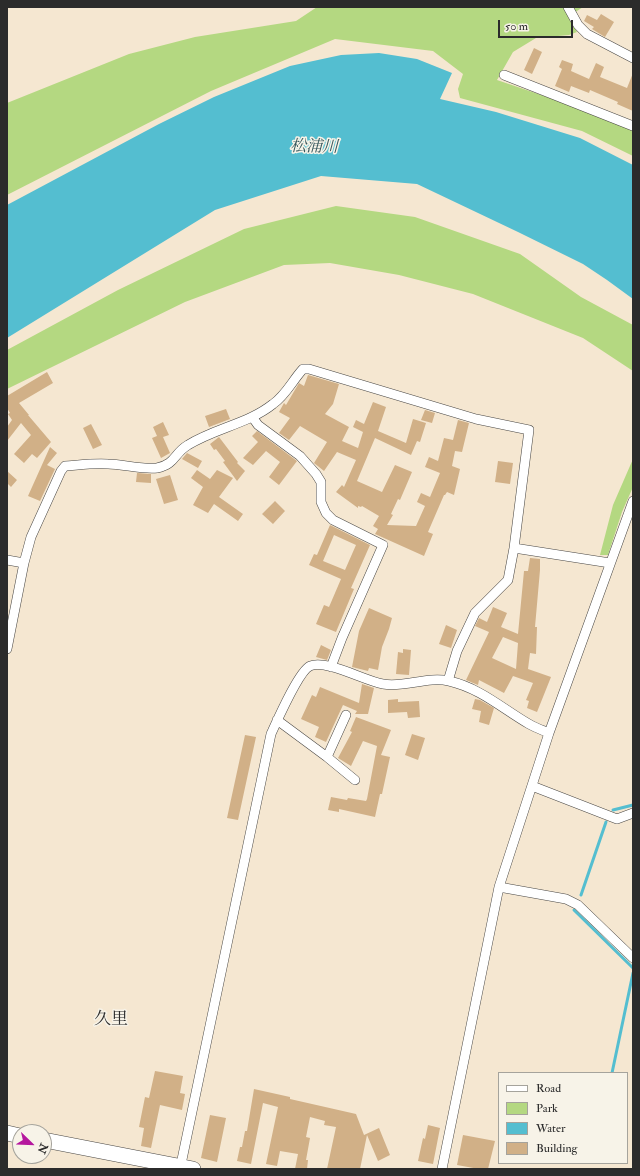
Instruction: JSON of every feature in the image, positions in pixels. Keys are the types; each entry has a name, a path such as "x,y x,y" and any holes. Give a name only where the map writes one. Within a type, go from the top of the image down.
{"main road":[{"path":"52,1142 185,1168"}],"street":[{"path":"568,7 578,25 587,34 633,58"},
{"path":"504,75 633,126"},
{"path":"7,649 24,563 31,537 61,471 65,466 108,464 155,468 168,465 186,446 198,439 253,418 274,404 287,392 302,369 309,369 476,419 529,430 514,548 508,580 475,613 457,651 448,681"},
{"path":"253,418 258,425 300,456 316,474 321,482 321,502 326,513 334,520 382,545 331,667"},
{"path":"442,1169 499,887 549,733 633,501"},
{"path":"514,548 610,563"},
{"path":"7,560 24,563"},
{"path":"185,1168 271,734 298,679 306,668 311,665 331,667 383,684 402,684 424,680 448,681 475,690 530,724 549,733"},
{"path":"327,757 346,715"},
{"path":"277,720 327,757 354,780"},
{"path":"532,786 616,819 633,813"},
{"path":"499,887 566,899 578,905 633,958"}],"green space":[{"path":"317,7 583,7 568,17 577,32 569,35 536,38 513,52 497,80 559,101 633,130 633,156 582,131 460,98 458,89 463,74 433,51 335,39 211,91 7,195 7,103 129,54 195,37 296,21"},
{"path":"336,206 415,217 520,254 581,297 633,325 633,371 583,338 473,294 399,275 330,263 284,265 185,302 7,389 7,350 118,290 244,229"},
{"path":"633,459 633,487 622,512 608,555 600,555 613,505"}],"water":[{"name":"松浦川","path":"379,53 417,59 452,73 440,99 496,112 580,138 633,165 633,299 583,264 417,184 321,176 215,210 7,338 7,205 159,124 214,97 290,66 341,55"}],"building":[{"path":"601,14 614,22 605,37 592,29 594,27 584,21 587,15 597,20"},
{"path":"534,48 542,52 532,74 524,70"},
{"path":"562,60 573,64 571,71 589,79 596,63 604,67 600,77 627,88 633,73 633,111 617,104 618,102 590,90 589,93 571,86 569,92 555,86 562,69 559,67"},
{"path":"47,372 53,383 19,403 51,442 37,458 32,454 24,463 14,454 31,435 21,423 7,441 7,427 12,420 8,414 10,413 7,408 7,396"},
{"path":"308,375 339,384 333,404 325,414 349,427 342,441 358,448 363,432 353,427 356,420 364,424 373,402 386,407 378,431 406,443 413,419 426,423 420,442 417,441 411,455 375,438 357,481 382,492 395,465 412,472 387,525 416,526 425,506 417,502 421,493 430,497 440,473 425,467 429,457 438,461 444,438 453,440 458,420 469,423 462,452 455,451 452,466 460,469 454,495 447,492 444,495 428,532 433,534 424,556 375,534 378,529 373,526 379,516 362,506 358,506 358,508 336,492 342,485 344,487 356,460 337,452 324,471 314,463 327,442 300,426 289,440 279,433 290,418 279,412 284,403 286,405 299,383 304,386"},
{"path":"226,409 230,419 209,427 205,416"},
{"path":"425,410 435,413 432,423 421,420"},
{"path":"163,422 169,435 163,437 170,453 161,458 152,438 157,436 153,427"},
{"path":"91,424 102,445 93,449 83,428"},
{"path":"257,431 297,461 279,485 269,477 280,462 266,451 253,465 243,458 258,442 252,436"},
{"path":"219,437 238,462 237,463 245,471 237,481 223,462 225,461 210,444"},
{"path":"50,447 57,453 47,465 55,469 40,501 28,496"},
{"path":"187,453 202,461 198,468 182,459"},
{"path":"498,461 513,463 510,484 495,482"},
{"path":"197,470 210,479 217,470 233,478 219,497 243,514 238,521 214,504 208,513 193,505 203,487 191,478"},
{"path":"7,471 17,480 11,487 7,483"},
{"path":"137,473 151,474 151,483 136,482"},
{"path":"170,475 178,500 164,504 156,479"},
{"path":"275,501 285,511 273,524 262,514"},
{"path":"330,525 370,545 351,588 354,589 336,632 316,624 324,605 329,607 341,579 309,565 314,554 317,555","holes":["334,535 356,545 345,570 323,561"]},
{"path":"530,558 540,559 535,627 537,627 536,654 530,653 528,669 551,677 537,712 527,708 529,701 526,700 533,683 513,676 504,693 479,680 478,685 466,680 489,632 475,626 479,618 487,622 493,607 507,613 501,627 518,634 524,571 528,571","holes":["503,637 518,643 516,669 492,658"]},
{"path":"369,608 392,618 382,647 378,670 369,668 368,671 352,667 359,631"},
{"path":"446,625 457,630 451,648 439,644"},
{"path":"321,645 331,650 327,660 316,657"},
{"path":"403,649 411,650 409,675 396,674 398,652 403,653"},
{"path":"362,684 374,688 368,714 355,714 357,711 343,705 326,742 315,737 319,727 301,719 312,695 316,697 320,687 359,703"},
{"path":"398,699 398,702 419,701 420,717 408,718 407,712 388,713 388,700"},
{"path":"475,699 480,700 494,708 489,725 479,722 481,711 472,709"},
{"path":"356,717 391,730 381,755 390,757 382,794 380,794 375,817 339,809 339,812 328,810 331,797 347,800 348,798 366,801 367,799 377,746 363,741 351,766 338,758 352,732 350,731"},
{"path":"412,734 425,738 418,760 405,755"},
{"path":"245,735 256,737 238,820 227,818"},
{"path":"155,1071 183,1076 180,1093 185,1094 182,1110 160,1105 151,1148 141,1146 144,1128 139,1127 145,1097 149,1098"},
{"path":"254,1089 356,1114 364,1135 379,1128 390,1155 378,1161 367,1135 360,1169 327,1169 336,1127 324,1125 325,1121 310,1117 306,1137 310,1138 306,1160 308,1160 307,1169 295,1169 298,1154 280,1151 277,1166 266,1164 278,1107 263,1103 251,1164 237,1161 240,1147 242,1147 245,1131 247,1131"},
{"path":"210,1115 226,1118 217,1162 201,1158"},
{"path":"428,1125 440,1128 433,1164 418,1161 423,1138 425,1139"},
{"path":"463,1135 495,1141 488,1169 457,1165"}],"waterway":[{"path":"613,810 633,805"},
{"path":"581,895 606,822"},
{"path":"574,910 633,968"},
{"path":"612,1072 633,973"}],"district":[{"name":"久里","path":"111,1020"}]}
